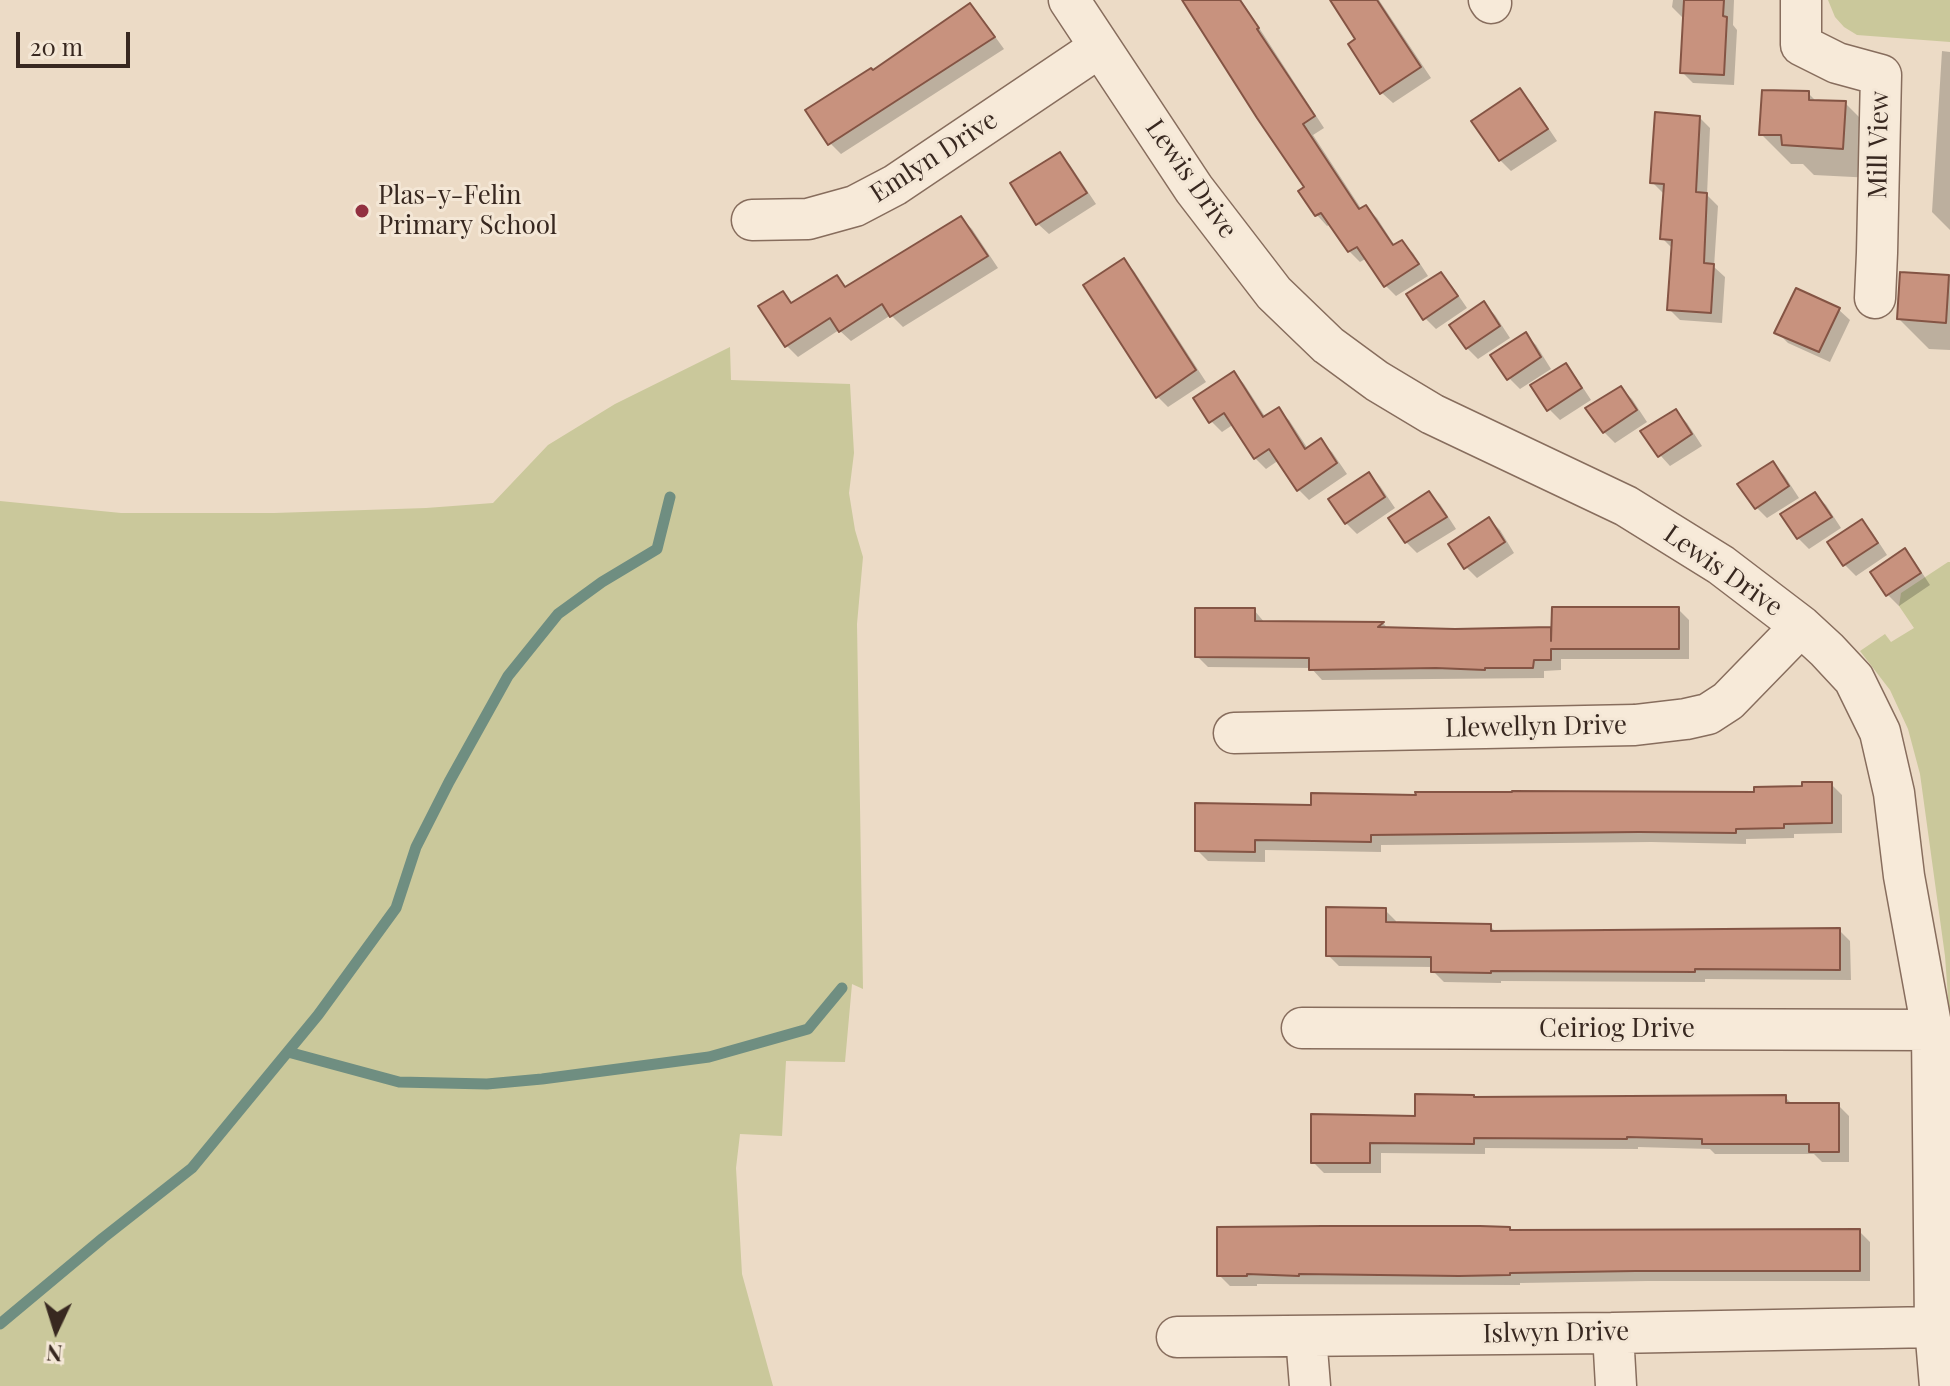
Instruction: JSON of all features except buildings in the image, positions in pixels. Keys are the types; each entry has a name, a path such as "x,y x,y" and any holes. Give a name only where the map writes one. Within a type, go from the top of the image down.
{"street":[{"name":"Lewis Drive","path":"1069,0 1194,189 1274,293 1328,345 1377,381 1432,414 1626,506 1721,565 1801,626 1854,679 1880,732 1894,793 1904,876 1932,1030 1935,1327 1940,1386"},
{"name":"Mill View","path":"1801,0 1801,45 1837,63 1881,75 1875,298"},
{"name":"Emlyn Drive","path":"752,220 808,219 855,206 895,185 1100,47"},
{"name":"Llewellyn Drive","path":"1234,733 1635,725 1686,719 1708,714 1728,701 1801,626"},
{"name":"Ceiriog Drive","path":"1302,1028 1932,1030"},
{"name":"Islwyn Drive","path":"1177,1337 1935,1327"},
{"path":"1613,1333 1616,1386"},
{"path":"1306,1336 1310,1386"}],"shaded area":[{"path":"1828,0 1950,0 1950,42 1857,35 1835,17"},
{"path":"730,347 731,380 850,384 854,453 849,493 863,557 857,624 863,989 852,984 845,1062 786,1061 782,1136 740,1134 736,1168 742,1274 773,1386 0,1386 0,501 121,513 274,513 493,503 548,445 615,404"},
{"path":"1948,562 1950,1025 1945,956 1920,774 1908,729 1890,690 1860,651 1885,634 1891,642 1914,628 1899,606 1901,593"}],"waterway":[{"path":"0,1324 192,1168 318,1015 396,908 416,847 508,676 558,614 602,582 657,549 670,497"},
{"path":"288,1052 399,1082 487,1084 542,1079 709,1057 808,1029 842,988"}],"place":[{"name":"Plas-y-Felin Primary School","path":"362,211"}]}
